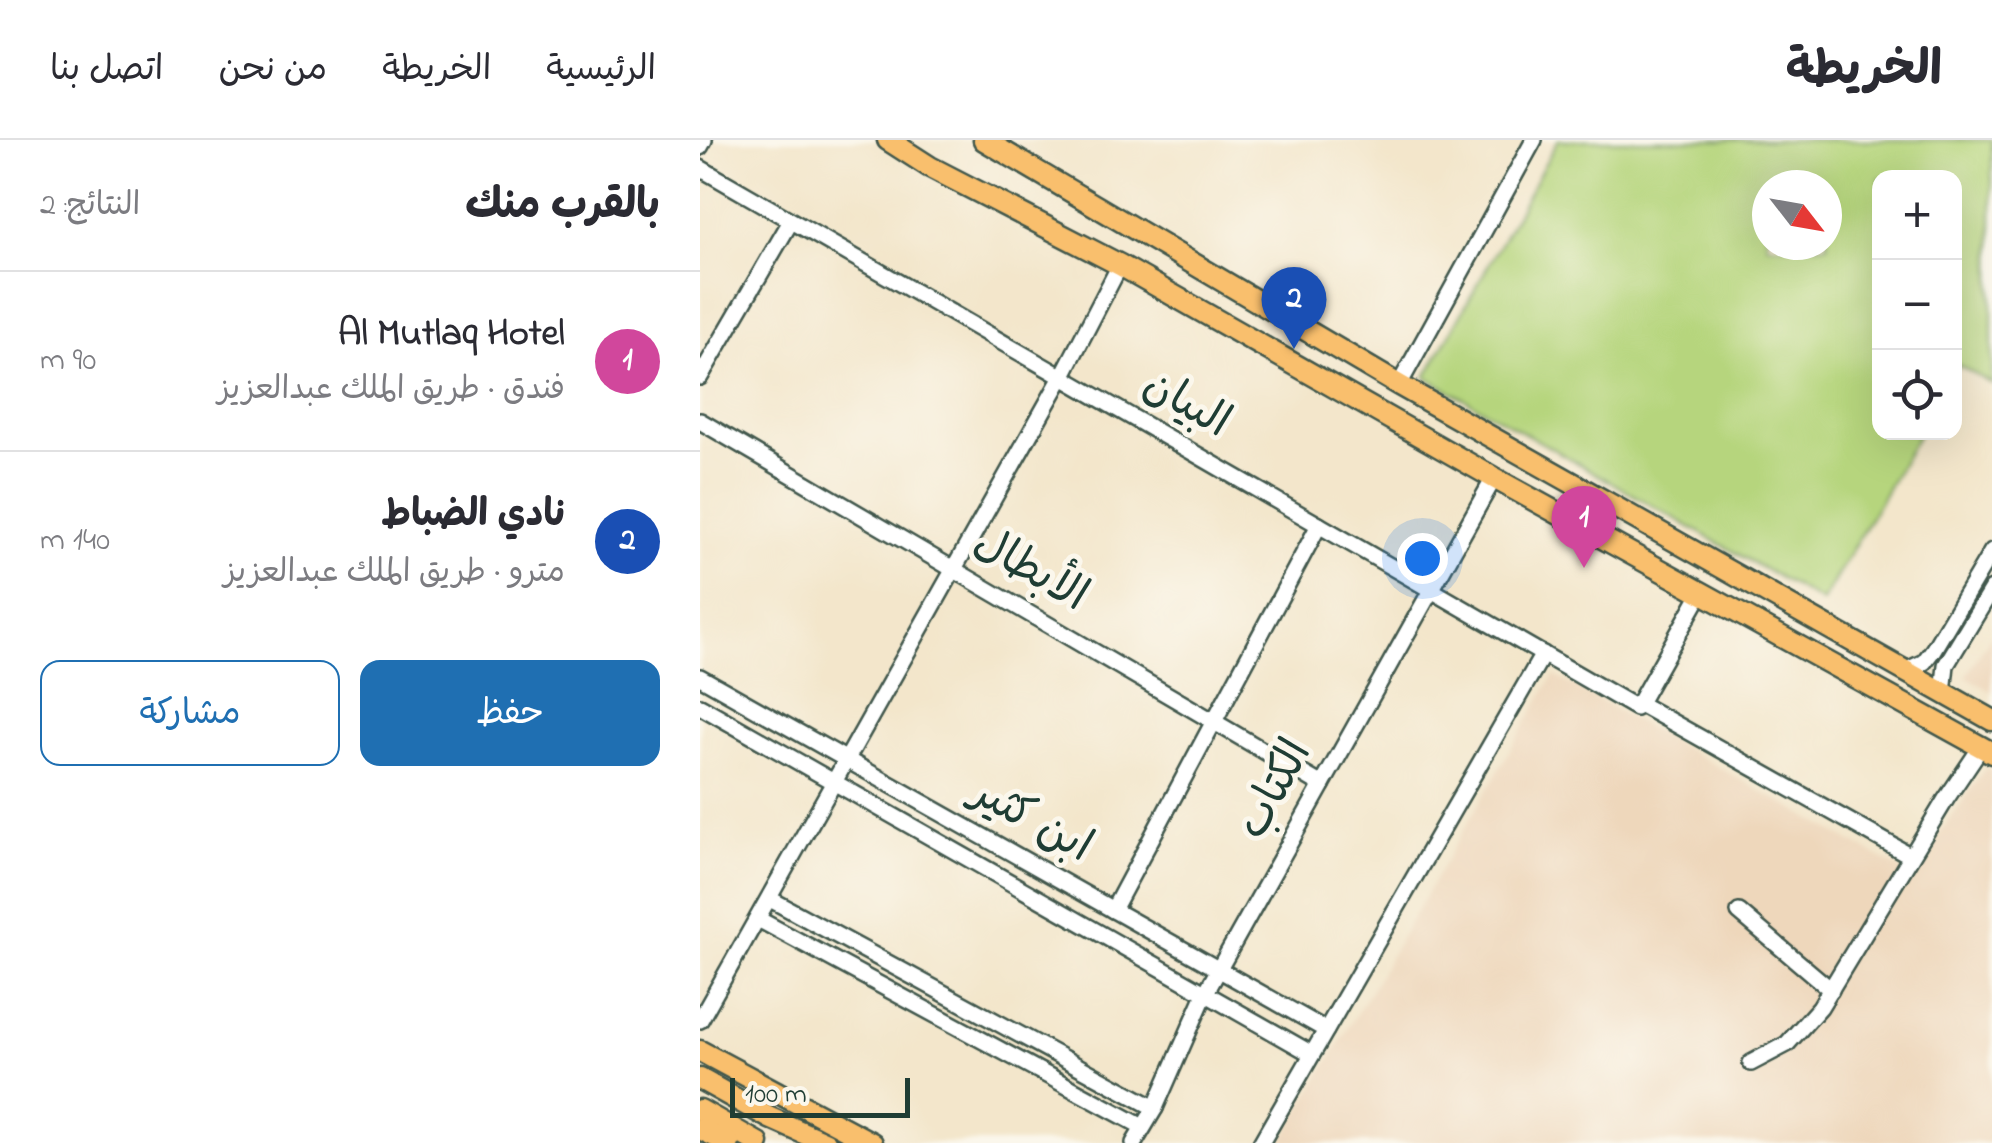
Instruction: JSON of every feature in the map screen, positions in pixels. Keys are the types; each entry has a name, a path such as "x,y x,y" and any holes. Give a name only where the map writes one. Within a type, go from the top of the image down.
{"main road":[{"path":"885,140 1120,265 1494,478 1986,750"},
{"path":"984,140 1399,386 1992,720"},
{"path":"700,1051 872,1143"},
{"path":"700,1078 770,1118 826,1143"},
{"path":"700,1110 758,1143"},
{"path":"700,1128 729,1143"}],"street":[{"path":"700,147 704,140"},
{"path":"1399,386 1534,140"},
{"name":"البيان","path":"700,168 1543,654 1911,856"},
{"path":"700,377 791,221"},
{"path":"700,1020 1062,377 1120,265"},
{"name":"الأبطال","path":"700,422 1322,785"},
{"name":"الكتاب","path":"1134,1143 1205,994 1494,478"},
{"path":"1113,910 1319,525"},
{"path":"1905,672 1924,662 1934,650 1992,551"},
{"path":"1943,693 1946,665 1992,589"},
{"path":"1637,705 1702,593"},
{"path":"1261,1143 1543,654"},
{"name":"ابن كثير","path":"700,677 1326,1030"},
{"path":"701,710 716,686"},
{"name":"ابن كثير","path":"701,710 1312,1054"},
{"path":"1751,1062 1787,1044 1810,1019 1911,856 1986,750"},
{"path":"770,899 1154,1108"},
{"path":"1740,912 1831,990"},
{"path":"758,919 1143,1128"}],"shaded area":[{"path":"1992,634 1992,692 1966,676"},
{"path":"1554,675 1911,875 1986,767 1992,771 1992,1143 1281,1143"}],"green space":[{"path":"1558,140 1992,140 1992,384 1962,367 1962,170 1872,170 1872,440 1915,440 1822,602 1426,377"}],"place":[{"name":"نادي الضباط","path":"1294,349"},
{"name":"Al Mutlaq Hotel","path":"1584,568"}]}
